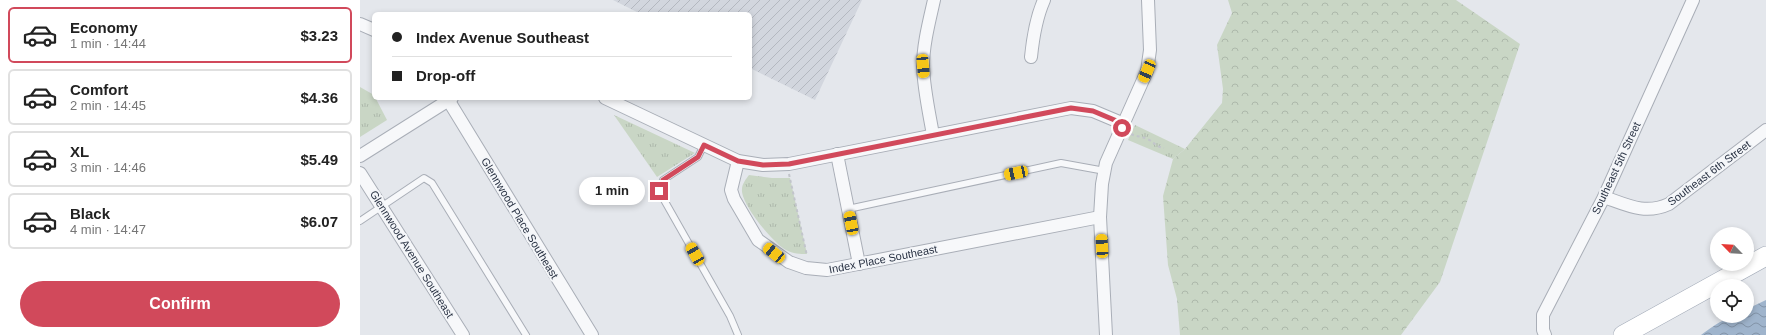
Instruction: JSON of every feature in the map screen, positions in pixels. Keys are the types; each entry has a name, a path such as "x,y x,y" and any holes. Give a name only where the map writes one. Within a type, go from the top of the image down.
{"main road":[{"path":"1623,335 1766,256"}],"street":[{"path":"933,135 926,102 923,66 926,33 934,0"},
{"path":"1031,57 1033,37 1044,0"},
{"path":"1106,335 1100,217 1102,184 1106,163 1147,71 1150,50 1148,0"},
{"name":"Southeast 5th Street","path":"1545,335 1543,330 1543,315 1604,198 1693,0"},
{"path":"360,24 372,29"},
{"path":"360,156 447,100"},
{"name":"Glennwood Place Southeast","path":"450,100 592,335"},
{"path":"609,100 738,161 763,165 787,164 1071,108 1093,111 1123,126"},
{"name":"Southeast 6th Street","path":"1604,198 1643,210 1658,209 1669,204 1766,130"},
{"path":"837,154 859,264"},
{"name":"Index Place Southeast","path":"738,161 733,177 731,190 732,195 758,240 789,262 810,269 827,270 1100,217"},
{"name":"Glennwood Avenue Southeast","path":"360,173 463,335"}],"lane":[{"path":"704,145 698,157 663,180 659,191 730,316 738,335"},
{"path":"848,209 1061,163 1104,171"},
{"path":"360,221 424,178 432,183 526,335"}],"path":[{"path":"1123,126 1137,137 1148,139 1155,146 1164,148"},
{"path":"787,164 810,269"}],"shaded area":[{"path":"613,0 862,0 815,100 752,69 752,12 637,12"}],"green space":[{"path":"1228,0 1456,0 1520,44 1440,282 1401,335 1180,335 1177,299 1168,265 1163,196 1173,159 1185,149 1222,103 1223,89 1217,45 1232,13"},
{"path":"360,87 372,94 372,100 377,100 387,120 360,137"},
{"path":"614,115 695,153 657,177"},
{"path":"1135,125 1185,149 1173,159 1128,140"},
{"path":"749,175 772,178 790,178 807,254 799,254 786,250 773,239 758,222 746,203 743,195 743,185"}],"water":[{"path":"1766,300 1766,335 1701,335 1719,323 1754,323 1754,306"}],"route":[{"path":"659,191 663,180 698,157 704,145 738,161 763,165 789,164 1071,108 1093,111 1124,124 1122,128"}]}
